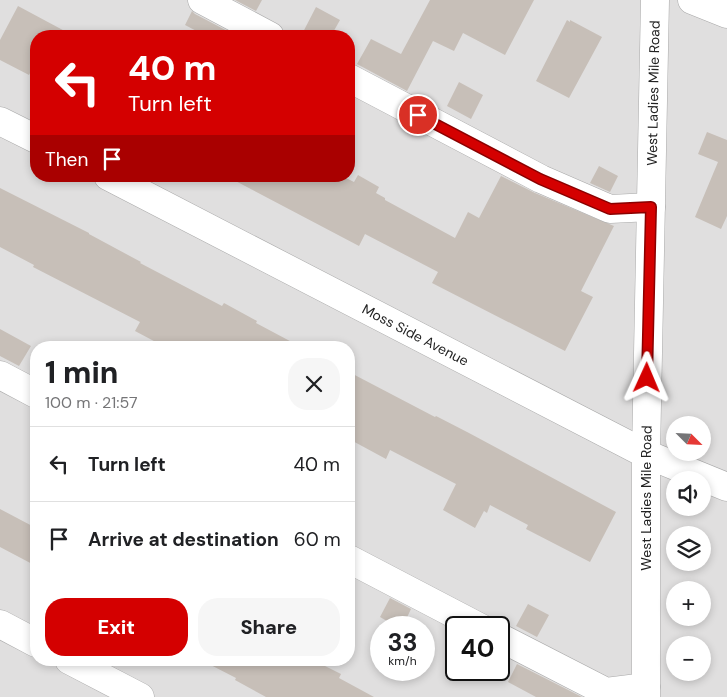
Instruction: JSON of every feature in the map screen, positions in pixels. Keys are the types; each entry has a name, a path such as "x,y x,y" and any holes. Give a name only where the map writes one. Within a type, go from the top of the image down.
{"street":[{"path":"202,0 259,30"},
{"name":"West Ladies Mile Road","path":"646,692 646,454 656,0"},
{"path":"692,0 727,14"},
{"path":"355,81 540,179 610,209 651,207"},
{"path":"0,121 30,136"},
{"name":"Moss Side Avenue","path":"120,182 646,454 727,487"},
{"path":"0,375 30,391"},
{"path":"355,562 458,616"},
{"path":"0,624 30,640"},
{"path":"510,643 606,692 646,692"},
{"path":"81,666 140,697"}],"shaded area":[{"path":"0,0 727,0 727,697 0,697"}],"building":[{"path":"235,0 262,0 256,11"},
{"path":"430,0 534,0 505,55 463,33 454,51 433,41 407,91 357,64 371,39 401,54"},
{"path":"18,6 63,30 30,30 29,75 0,60 0,40"},
{"path":"316,7 340,20 334,30 304,30"},
{"path":"192,11 226,30 195,30 185,25"},
{"path":"567,20 602,37 569,98 536,81"},
{"path":"459,82 483,95 471,119 447,106"},
{"path":"707,132 727,140 727,216 721,229 695,217 718,162 698,154"},
{"path":"599,166 618,176 610,192 590,183"},
{"path":"358,175 379,187 376,193 385,198 385,200 455,238 468,212 479,218 501,176 535,193 614,226 581,291 593,297 565,351 432,283 438,272 365,234 359,246 237,182 355,182"},
{"path":"0,188 89,233 140,263 222,306 224,303 290,341 154,341 135,331 140,322 33,267 34,265 0,247"},
{"path":"0,329 30,345 19,366 0,356"},
{"path":"355,375 469,433 616,512 590,562 526,529 528,525 490,505 487,513 484,511 475,528 443,510 456,484 390,450 386,459 355,442"},
{"path":"0,509 30,525 30,563 0,547"},
{"path":"390,598 411,609 408,616 381,616"},
{"path":"528,604 549,615 537,637 516,626"},
{"path":"517,664 582,697 536,697 508,682"},
{"path":"213,666 325,666 341,674 339,678 374,697 266,697 235,680 236,678"}],"route":[{"path":"418,115 540,179 610,209 651,207 647,378"}]}
